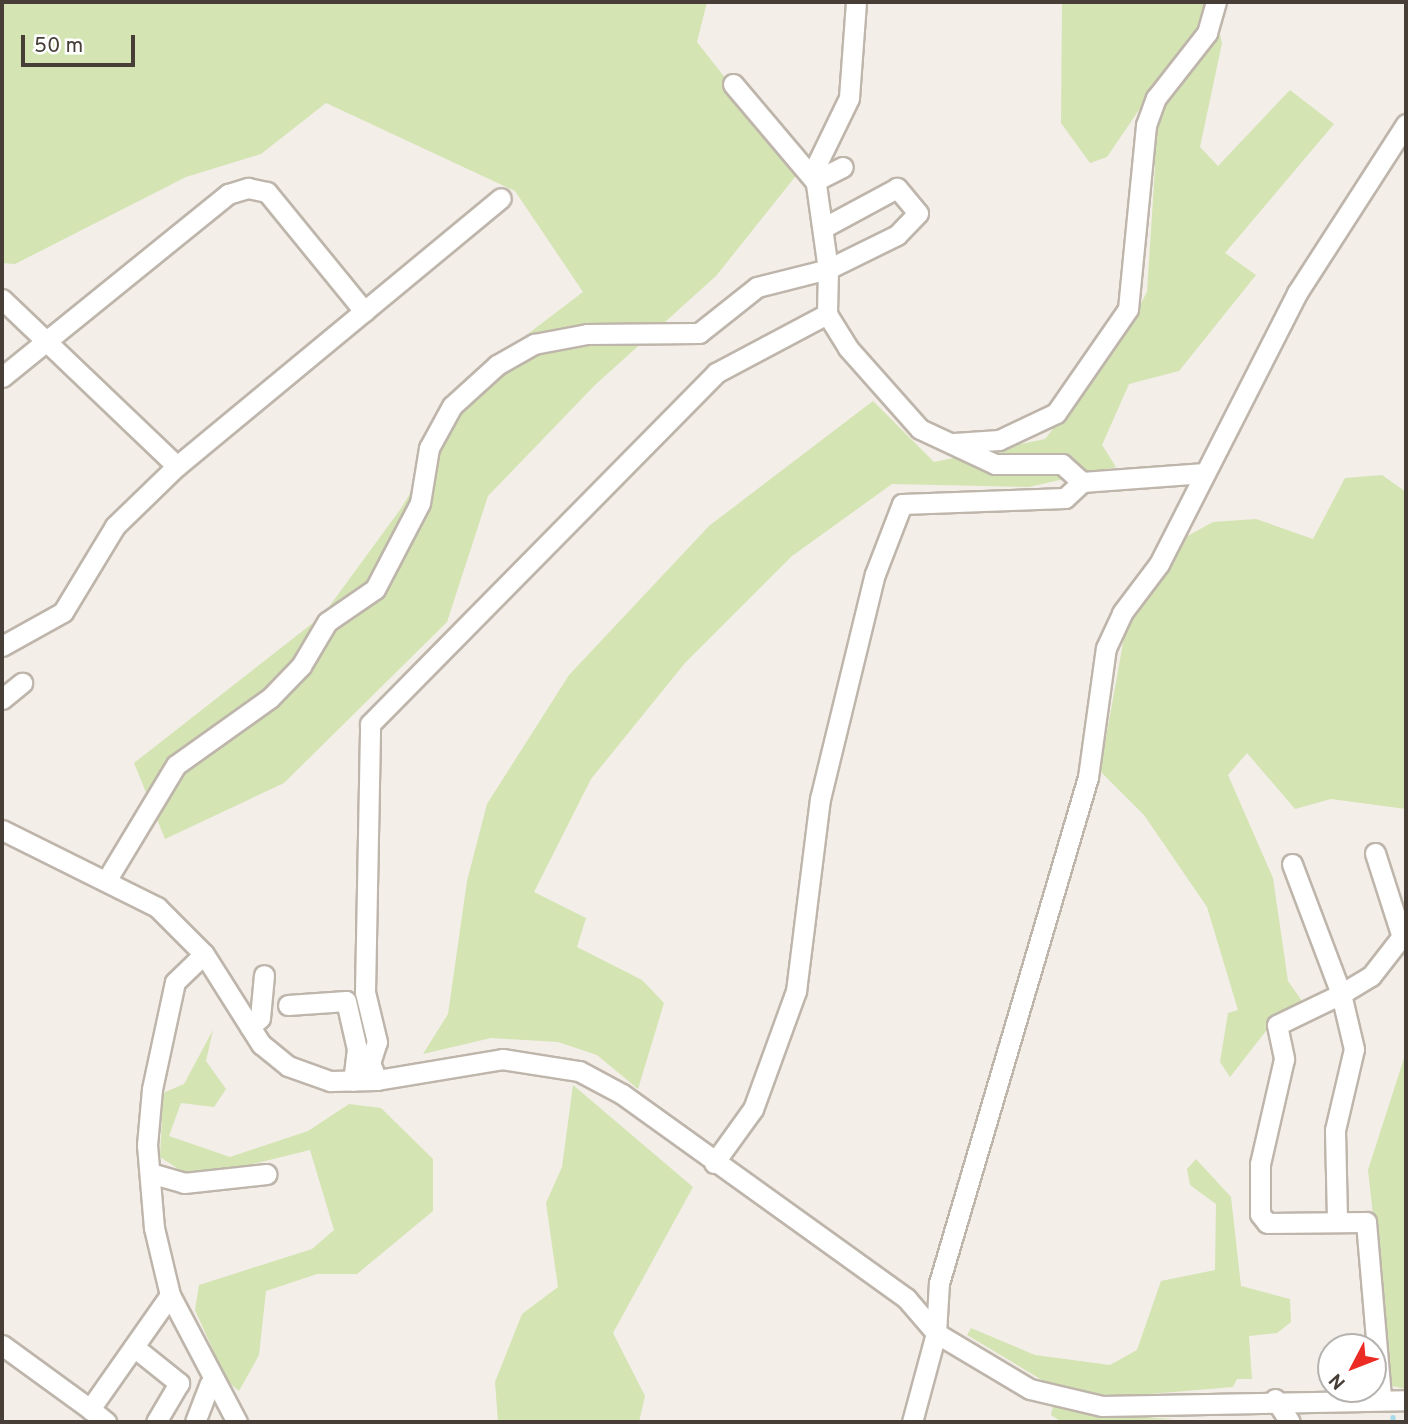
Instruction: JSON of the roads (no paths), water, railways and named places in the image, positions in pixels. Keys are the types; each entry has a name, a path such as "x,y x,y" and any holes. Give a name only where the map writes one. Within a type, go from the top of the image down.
{"street":[{"path":"856,2 849,98 814,170 828,269 827,314 848,348 920,429 995,464 1062,464 1082,482"},
{"path":"954,443 999,440 1056,413 1128,309 1146,125 1156,97 1207,33 1216,2"},
{"path":"733,84 815,181"},
{"path":"912,1422 936,1333 939,1283 1088,777 1106,648 1122,613 1159,564 1297,293 1406,124"},
{"path":"815,181 843,167"},
{"path":"2,377 228,194 248,188 267,192 364,311"},
{"path":"106,881 176,765 270,698 301,666 327,622 374,589 420,503 429,448 453,407 497,365 534,344 587,334 699,333 757,287 828,269 897,235 918,213 897,188 823,228"},
{"path":"2,646 63,612 116,526 177,466 501,198"},
{"path":"2,299 177,466"},
{"path":"377,1080 369,1063 377,1042 365,992 370,724 716,373 827,314"},
{"path":"714,1163 753,1109 796,991 820,799 874,574 902,504 1065,498 1082,482 1205,473"},
{"path":"2,699 22,683"},
{"path":"2,830 158,907 204,954 250,1027 288,1066 306,1076 354,1081 377,1080 502,1059 540,1060 622,1094 714,1163 906,1298 936,1333 1030,1389 1068,1402 1317,1399"},
{"path":"1375,853 1403,942 1371,976 1277,1025 1284,1059 1260,1164 1260,1214 1267,1223 1337,1219 1366,1222 1375,1333"},
{"path":"1292,864 1341,994 1354,1049 1335,1130 1337,1219"},
{"path":"204,954 175,982 165,1013 152,1088 150,1173 154,1228 170,1295 212,1384 237,1422"},
{"path":"250,1027 260,1018 264,975"},
{"path":"288,1005 346,1001 357,1049 354,1081"},
{"path":"150,1173 184,1183 267,1174"},
{"path":"90,1409 170,1295"},
{"path":"2,1345 106,1422"},
{"path":"134,1347 179,1383 212,1384"},
{"path":"156,1422 179,1383"},
{"path":"195,1422 212,1384"},
{"path":"1387,1398 1406,1400"},
{"path":"1275,1399 1290,1422"}],"waterway":[{"path":"1393,1417 1393,1422"}]}
